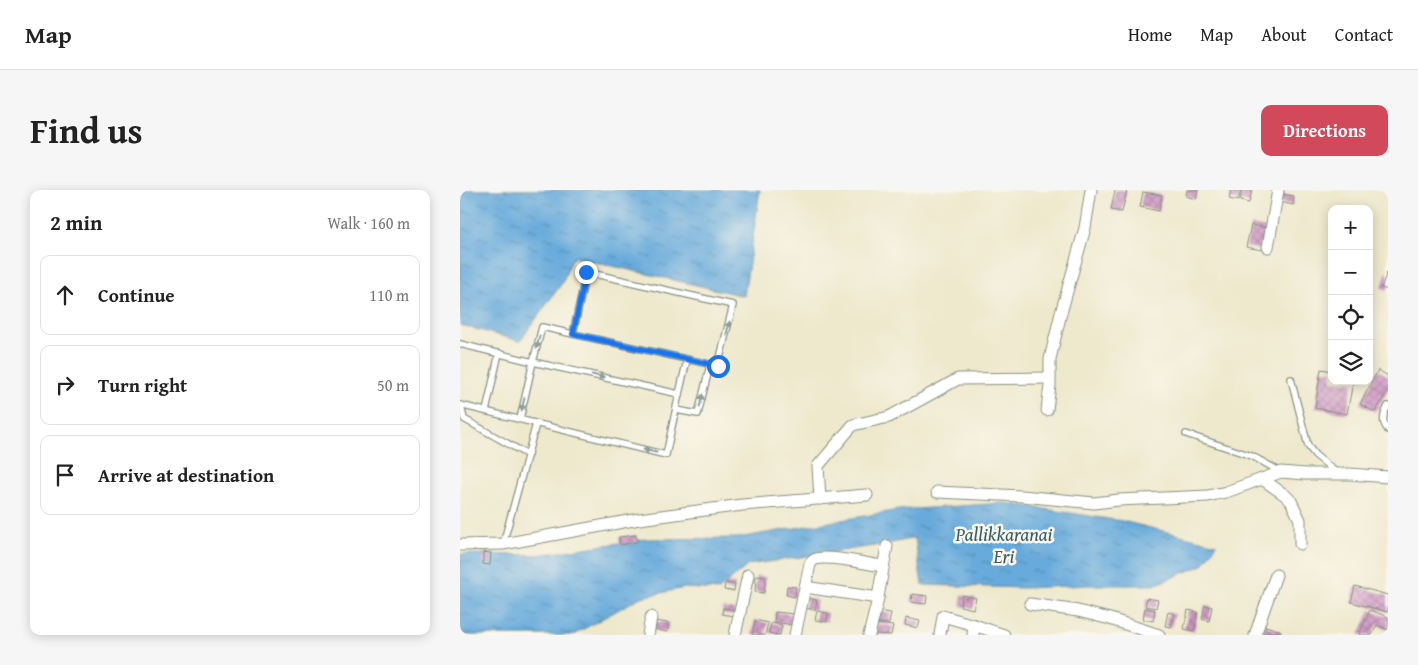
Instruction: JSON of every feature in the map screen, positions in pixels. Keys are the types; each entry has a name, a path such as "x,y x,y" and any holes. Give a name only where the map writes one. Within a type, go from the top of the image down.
{"street":[{"path":"1047,410 1050,359 1085,228 1091,190"},
{"path":"1268,247 1278,190"},
{"path":"820,499 818,466 853,425 889,417 958,380 1050,378"},
{"path":"937,492 1022,496 1094,503 1208,496 1226,492 1281,472 1388,477"},
{"path":"1262,479 1291,501 1300,520 1300,544"},
{"path":"460,545 503,544 639,519 742,505 867,494"},
{"path":"869,635 887,546"},
{"path":"795,635 810,564 815,559 839,559 883,566"},
{"path":"735,635 748,575"},
{"path":"1255,635 1276,575"},
{"path":"805,587 878,598"},
{"path":"1030,604 1110,618 1159,635"},
{"path":"648,635 651,616"},
{"path":"940,635 944,616 974,630 1004,635"}],"lane":[{"path":"520,419 542,327 687,360 718,366 733,305 586,272 573,334"},
{"path":"460,344 680,394"},
{"path":"486,411 499,353"},
{"path":"528,455 464,419 461,405 666,455 687,360"},
{"path":"676,410 698,414 710,365"},
{"path":"1291,379 1308,446 1315,455 1338,474"},
{"path":"1388,406 1383,422 1388,430"},
{"path":"503,544 536,424"},
{"path":"1186,434 1252,456 1281,472"}],"water":[{"path":"460,190 760,190 744,296 573,257 562,283 520,341 460,325"},
{"name":"Pallikkaranai Eri","path":"1005,503 1122,521 1217,544 1203,565 1154,585 1024,588 922,585 915,538 748,565 719,590 685,588 641,597 573,635 460,635 460,554 538,555 646,539 738,538 899,510"}],"building":[{"path":"1115,190 1127,190 1122,212 1111,210"},
{"path":"1187,190 1198,190 1196,199 1186,196"},
{"path":"1231,190 1241,190 1238,201 1229,199"},
{"path":"1242,190 1252,190 1249,203 1240,201"},
{"path":"1143,192 1162,195 1159,211 1140,207"},
{"path":"1281,194 1294,196 1293,205 1280,202"},
{"path":"1251,225 1267,228 1262,250 1246,247"},
{"path":"1388,273 1388,290 1381,288"},
{"path":"1321,369 1328,370 1328,385 1352,385 1347,414 1315,408"},
{"path":"1378,370 1388,376 1388,390 1375,412 1360,404 1370,385 1373,385 1373,379"},
{"path":"636,535 637,542 620,545 619,537"},
{"path":"483,552 491,553 490,565 483,564"},
{"path":"756,576 766,577 764,593 755,592"},
{"path":"725,583 735,584 734,591 724,590"},
{"path":"787,586 796,587 795,597 786,595"},
{"path":"1355,586 1388,595 1388,612 1351,602"},
{"path":"912,594 927,596 926,604 911,602"},
{"path":"962,595 976,598 973,609 960,606"},
{"path":"807,598 817,600 815,610 805,608"},
{"path":"1147,598 1158,600 1156,608 1145,606"},
{"path":"1205,605 1212,607 1209,621 1202,619"},
{"path":"723,608 735,610 734,616 722,614"},
{"path":"1145,608 1155,610 1153,621 1143,619"},
{"path":"1188,610 1198,612 1194,631 1184,629"},
{"path":"1370,610 1388,617 1388,630 1377,625 1372,635 1359,635"},
{"path":"817,611 828,613 827,622 815,620"},
{"path":"876,611 891,613 889,624 875,622"},
{"path":"775,612 795,614 793,625 774,622"},
{"path":"1168,612 1175,614 1171,627 1165,626"},
{"path":"906,618 920,621 918,628 905,625"},
{"path":"755,620 768,623 765,635 752,635"},
{"path":"654,621 669,623 667,632 653,629"},
{"path":"771,623 782,625 780,635 769,633"},
{"path":"877,624 893,626 891,635 875,634"},
{"path":"1266,626 1281,631 1280,635 1263,635"}],"route":[{"path":"586,272 573,334 718,366"}]}
